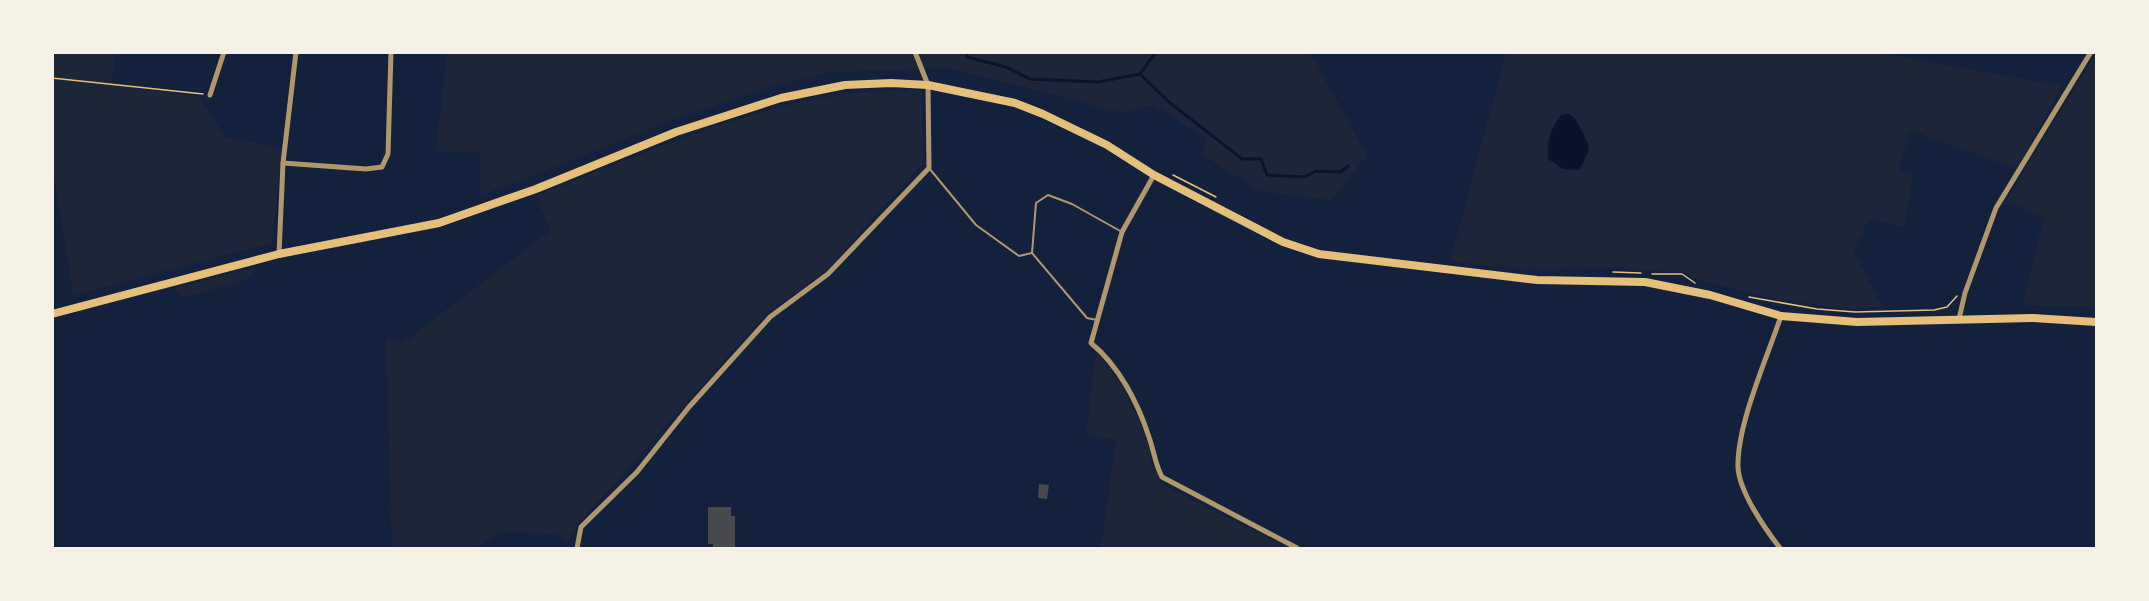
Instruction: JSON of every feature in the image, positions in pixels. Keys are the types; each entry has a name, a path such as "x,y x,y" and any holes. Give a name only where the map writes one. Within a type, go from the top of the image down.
{"main road":[{"path":"52,314 279,254 429,225 461,216 676,132 781,98 845,85 928,85 1015,103 1043,114 1107,145 1154,175 1283,242 1319,254 1537,280 1645,282 1710,295 1781,316 1857,321 2033,318 2097,322"}],"street":[{"path":"210,95 224,52"},
{"path":"279,254 283,163 296,52"},
{"path":"283,163 366,169 382,167 388,154 391,52"},
{"path":"577,549 582,527 637,472 689,407 770,317 828,274 929,168 928,85 915,52"},
{"path":"1959,319 1965,293 1996,208 2091,52"},
{"path":"1154,175 1122,232 1109,286 1091,343 1100,350 1127,386 1150,438 1154,463 1162,477 1297,549"},
{"path":"1780,549 1758,520 1738,469 1743,429 1781,316"}],"lane":[{"path":"929,168 976,225 1019,256 1032,253"},
{"path":"1097,320 1087,318 1032,253 1036,203 1048,195 1072,204 1122,232"}],"path":[{"path":"52,78 210,95"},
{"path":"1154,175 1176,175 1217,198"},
{"path":"1613,272 1682,274 1699,286"},
{"path":"1743,296 1807,308 1855,312 1934,310 1947,307 1960,293 1965,293"}],"shaded area":[{"path":"1310,52 1367,155 1332,200 1259,191 1202,154 1207,139 1154,105 1123,113 949,68 830,72 757,91 664,123 480,196 480,153 436,151 447,53"},
{"path":"52,53 116,53 111,85 199,96 225,137 282,148 272,243 73,295 53,168"},
{"path":"1506,53 1879,53 2062,86 2017,169 1910,130 1899,170 1913,175 1904,227 1869,219 1854,250 1882,306 1854,309 1779,300 1702,281 1686,273 1619,268 1527,269 1450,261","holes":["1561,115 1576,119 1589,148 1579,170 1563,169 1547,144 1555,123"]},
{"path":"2096,53 2096,307 2022,305 2044,216 2005,202"},
{"path":"922,91 923,164 826,270 766,314 579,523 567,542 556,534 501,531 476,548 392,548 386,337 403,343 551,230 536,196 677,140 773,109 822,98 872,92"},
{"path":"1569,114 1577,123 1589,147 1588,154 1579,170 1563,169 1548,159 1549,141 1554,125 1561,115"},
{"path":"258,267 246,280 181,298 175,288"},
{"path":"1096,350 1124,388 1148,442 1152,465 1162,485 1288,548 1101,548 1116,439 1086,435"}],"building":[{"path":"1039,484 1049,485 1047,499 1038,498"},
{"path":"708,507 731,507 731,516 735,516 735,548 713,548 713,544 708,544"}],"waterway":[{"path":"967,52 967,57 1006,67 1030,79 1098,82 1140,74 1169,102 1242,159 1261,159 1267,175 1304,177 1316,171 1341,172 1348,166"},
{"path":"1140,74 1156,52"}]}
